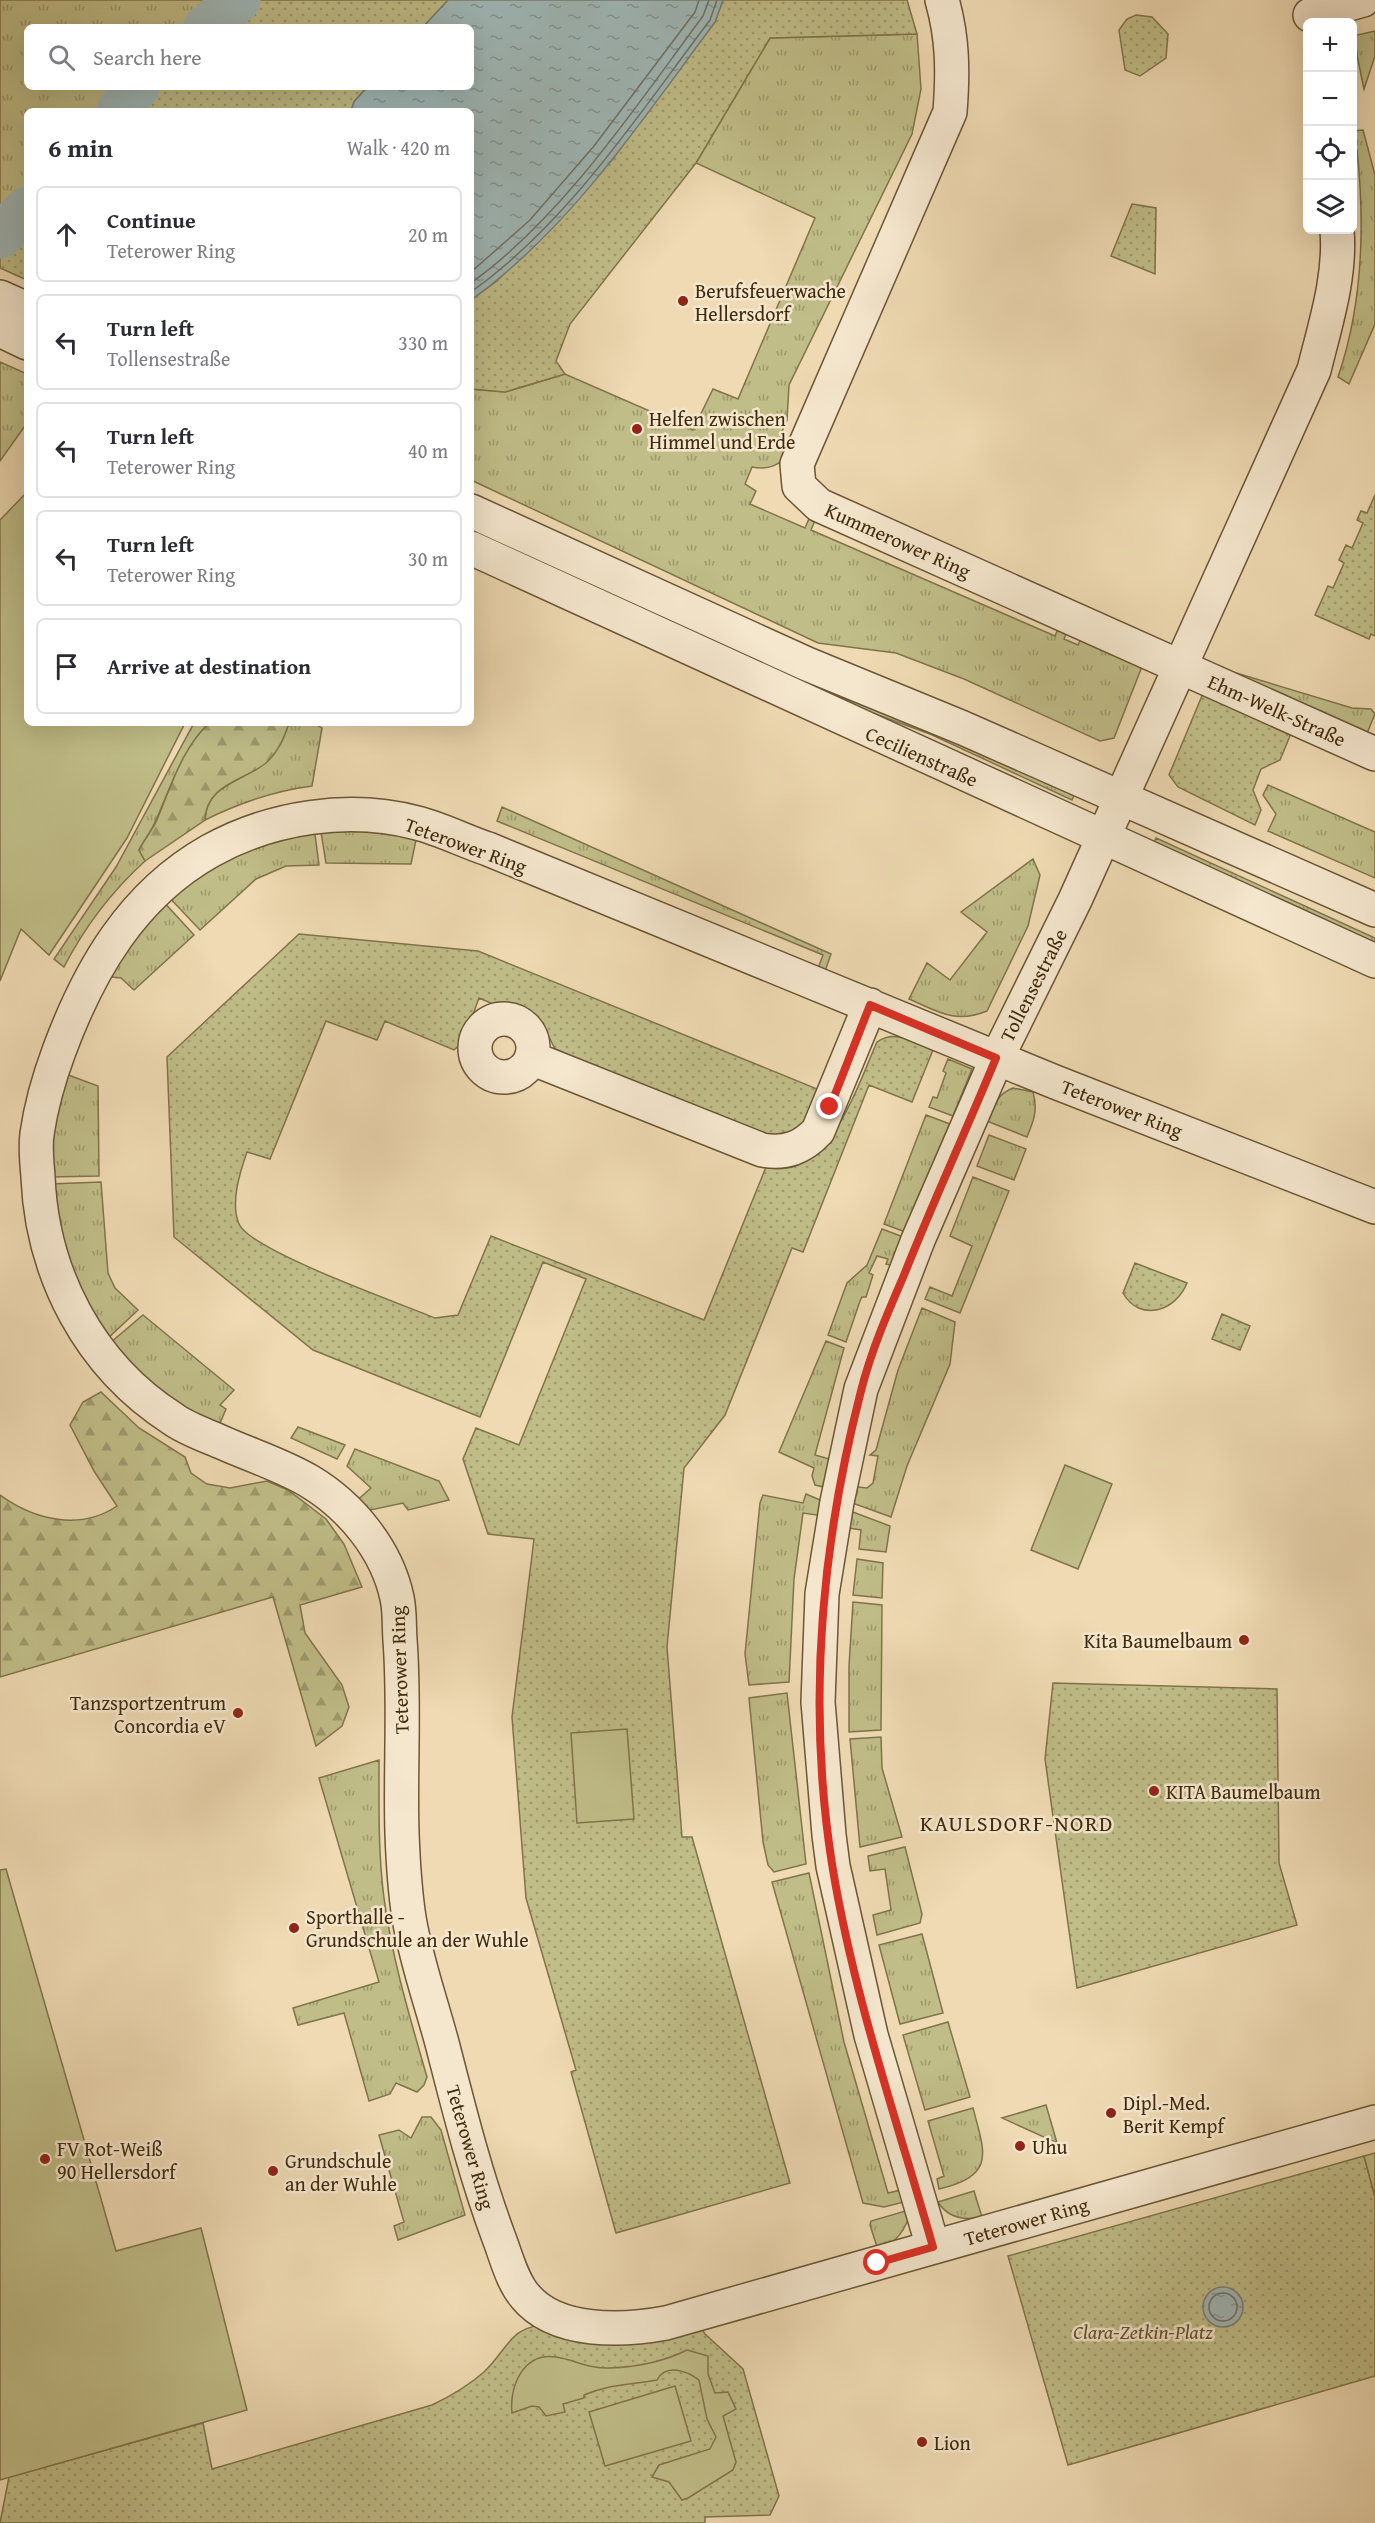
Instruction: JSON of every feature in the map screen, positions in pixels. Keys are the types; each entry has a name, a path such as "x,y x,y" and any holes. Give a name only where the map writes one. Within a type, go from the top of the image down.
{"street":[{"name":"Kummerower Ring","path":"942,0 949,24 954,65 950,112 797,464 799,486 819,505 1180,665"},
{"path":"1310,12 1362,0"},
{"path":"1104,837 1314,370 1331,299 1339,250 1337,234"},
{"path":"0,297 24,308"},
{"path":"0,330 24,342"},
{"name":"Cecilienstraße","path":"474,512 807,664 1375,910"},
{"name":"Cecilienstraße","path":"474,549 1375,961"},
{"name":"Ehm-Welk-Straße","path":"1180,665 1375,754"},
{"name":"Teterower Ring","path":"1375,1207 996,1058 418,823 345,815 275,824 245,833 189,863 157,890 115,937 86,985 48,1081 36,1137 42,1226 65,1298 80,1324 111,1366 151,1404 176,1422 309,1481 346,1509 365,1530 383,1560 397,1598 403,1673 402,1835 409,1920 479,2184 516,2281 526,2299 552,2317 605,2329 629,2330 676,2320 1375,2122"},
{"name":"Tollensestraße","path":"933,2247 871,2036 833,1866 818,1702 822,1594 837,1502 861,1389 897,1290 996,1058 1063,926 1104,837"},
{"path":"531,1058 737,1141 762,1150 783,1151 805,1145 818,1131 870,1005"}],"green space":[{"path":"0,0 251,0 223,24 24,24 24,90 148,90 134,108 24,108 24,230 0,256"},
{"path":"251,0 448,0 426,24 223,24"},
{"path":"723,0 907,0 917,34 770,38 696,163 570,324 556,361 565,374 505,392 474,389 474,298 497,281 612,160 715,22"},
{"path":"1136,15 1152,17 1168,34 1166,58 1140,76 1125,70 1119,30 1127,19"},
{"path":"1375,31 1375,56 1364,89 1357,55 1357,35"},
{"path":"917,34 921,89 912,134 789,385 787,420 776,446 789,452 782,461 774,466 752,467 745,484 756,491 750,504 805,528 811,514 817,516 811,530 1055,636 1061,622 1069,626 1064,639 1078,645 1084,632 1136,662 1141,669 1114,738 1100,741 964,679 896,653 818,643 474,481 474,389 505,392 565,374 693,430 713,389 738,399 815,218 696,163 770,38"},
{"path":"148,90 364,90 352,108 134,108"},
{"path":"1363,130 1375,175 1375,324 1349,384 1338,377 1353,321 1360,264 1361,207 1357,131"},
{"path":"1132,204 1156,208 1155,274 1111,256"},
{"path":"24,230 24,279 0,268 0,256"},
{"path":"0,362 24,373 24,427 0,461"},
{"path":"24,495 24,726 183,726 127,838 49,955 21,929 0,981 0,520"},
{"path":"1375,495 1375,636 1371,634 1369,639 1315,615 1328,586 1333,588 1344,563 1339,560 1346,545 1352,548 1363,523 1357,520 1361,511 1367,513"},
{"path":"645,607 1076,791 1072,800 930,734 823,695 647,613"},
{"path":"1233,672 1352,708 1371,709 1375,714 1365,738 1221,673"},
{"path":"1204,691 1288,728 1290,736 1280,760 1261,769 1253,790 1261,810 1255,825 1178,787 1169,775"},
{"path":"192,726 206,726 184,757 153,826 139,850 145,861 99,911 64,967 54,959 116,867"},
{"path":"206,726 288,726 280,744 266,763 219,791 207,808 205,820 145,861 139,850 156,822 184,757"},
{"path":"288,726 319,726 322,728 312,786 257,798 205,820 210,801 216,794 261,765"},
{"path":"1268,785 1375,832 1375,878 1268,831 1276,814 1263,795"},
{"path":"502,807 831,954 824,974 817,971 823,955 497,821"},
{"path":"320,826 417,835 411,864 326,863"},
{"path":"314,827 319,865 286,866 256,879 200,930 166,894 199,869"},
{"path":"1156,838 1375,938 1375,949 1152,847"},
{"path":"1033,859 1040,875 1028,926 987,1011 966,1016 947,1015 909,999 927,963 950,980 987,932 961,912"},
{"path":"161,899 194,935 134,990 121,978 111,977 106,973"},
{"path":"299,934 478,951 827,1093 806,1129 771,1143 555,1049 543,1025 479,998 463,1042 454,1050 385,1021 377,1040 326,1021 270,1159 247,1152 239,1178 236,1216 239,1224 250,1235 270,1248 329,1276 435,1318 458,1315 491,1236 704,1320 766,1167 788,1168 807,1160 823,1146 838,1126 850,1104 877,1042 884,1038 904,1038 933,1050 912,1102 869,1085 803,1252 792,1248 725,1415 684,1468 667,1647 682,1837 692,1837 790,2183 616,2233 571,2072 576,2070 526,1898 512,1717 534,1539 488,1534 463,1459 476,1428 519,1445 586,1279 543,1262 480,1417 313,1350 174,1237 167,1057"},
{"path":"948,1059 972,1069 953,1116 929,1107 933,1097 937,1098 946,1073 943,1071"},
{"path":"63,1073 98,1086 99,1176 49,1177 49,1146"},
{"path":"1013,1088 1033,1092 1034,1115 1027,1137 987,1121 1000,1097"},
{"path":"926,1115 950,1124 908,1233 884,1224"},
{"path":"989,1135 1026,1149 1014,1180 977,1166"},
{"path":"973,1177 1009,1191 960,1313 925,1299 930,1287 952,1296 972,1246 950,1236"},
{"path":"101,1182 108,1273 115,1288 138,1310 107,1339 77,1293 50,1184"},
{"path":"882,1229 906,1238 894,1266 886,1264 888,1259 877,1256 869,1273 873,1275 866,1297 862,1297 860,1301 846,1342 828,1335 847,1283 867,1265"},
{"path":"1135,1263 1187,1283 1182,1293 1175,1301 1157,1310 1139,1308 1123,1293"},
{"path":"922,1308 955,1322 950,1364 907,1466 891,1517 847,1501 850,1486 867,1488 873,1483 878,1456 870,1455 876,1450 898,1370"},
{"path":"1222,1314 1250,1326 1240,1350 1212,1339"},
{"path":"143,1315 234,1390 220,1405 226,1409 218,1428 173,1405 110,1343"},
{"path":"826,1341 844,1348 815,1455 833,1460 828,1488 815,1485 812,1476 814,1468 779,1452"},
{"path":"101,1392 139,1428 185,1457 191,1473 207,1484 230,1488 267,1481 288,1490 326,1519 344,1544 362,1587 300,1605 305,1633 342,1685 349,1707 342,1726 316,1746 273,1597 0,1677 0,1495 28,1511 58,1519 88,1518 103,1514 117,1506 94,1471 70,1425 83,1402"},
{"path":"298,1427 345,1445 337,1459 291,1438"},
{"path":"355,1449 439,1481 449,1500 408,1510 403,1503 361,1512 354,1503 371,1488 347,1466"},
{"path":"1065,1465 1112,1484 1078,1569 1031,1550"},
{"path":"806,1494 827,1503 824,1516 803,1513 794,1579 789,1682 749,1685 745,1654 760,1503 763,1495 803,1503"},
{"path":"845,1509 890,1526 886,1552 859,1549 861,1530 842,1527"},
{"path":"857,1559 883,1563 882,1598 853,1595"},
{"path":"853,1602 882,1605 881,1730 849,1732 849,1666"},
{"name":"KITA Baumelbaum","path":"1053,1683 1277,1689 1279,1863 1297,1925 1077,1988 1045,1759"},
{"path":"787,1693 806,1864 774,1872 768,1865 763,1842 749,1698"},
{"path":"627,1729 634,1819 577,1823 571,1733"},
{"path":"881,1737 882,1768 902,1837 860,1847 850,1739"},
{"path":"379,1760 379,1829 387,1921 402,1988 427,2077 424,2085 417,2092 396,2083 390,2094 369,2101 344,2013 298,2025 293,2008 379,1982 319,1778"},
{"path":"905,1847 922,1914 920,1923 877,1935 873,1915 891,1910 885,1869 870,1871 868,1856"},
{"name":"FV Rot-Weiß 90 Hellersdorf","path":"6,1869 116,2251 201,2228 247,2410 0,2480 0,1870"},
{"path":"809,1873 844,2042 888,2193 901,2190 904,2202 884,2207 863,2203 772,1882"},
{"path":"922,1934 943,2013 900,2024 879,1945"},
{"path":"948,2022 970,2097 925,2110 903,2035"},
{"path":"1046,2105 1057,2143 1002,2118"},
{"path":"973,2108 981,2138 982,2160 978,2169 970,2177 939,2189 937,2179 944,2176 928,2121"},
{"path":"422,2117 431,2117 441,2130 465,2215 398,2240 394,2226 404,2222 379,2135 399,2130 411,2138"},
{"path":"1375,2153 1375,2197 1364,2156"},
{"name":"Clara-Zetkin-Platz","path":"1364,2156 1375,2197 1375,2376 1068,2465 1008,2256"},
{"path":"974,2191 982,2217 969,2219 951,2215 938,2202"},
{"path":"912,2209 907,2223 896,2239 878,2250 870,2225 871,2221"},
{"path":"550,2324 700,2326 705,2334 743,2369 779,2496 770,2515 705,2517 705,2523 0,2523 9,2477 203,2423 212,2469 432,2405 459,2390 484,2372 518,2333 536,2326"},
{"path":"687,2350 708,2356 708,2374 715,2393 728,2392 736,2409 723,2416 736,2462 733,2470 688,2498 682,2500 669,2482 652,2477 659,2465 710,2449 716,2437 707,2419 699,2380 689,2374 671,2370 657,2380 593,2391 584,2395 584,2398 563,2404 565,2412 546,2416 539,2407 532,2406 512,2413 513,2393 520,2373 535,2360 556,2357 595,2367 620,2367 659,2361"},
{"path":"675,2386 691,2441 605,2466 589,2412"}],"water":[{"path":"448,0 723,0 715,22 603,171 541,240 474,298 474,108 352,108 364,90 474,90 474,24 426,24"},
{"path":"1223,2287 1231,2288 1237,2293 1242,2299 1242,2315 1237,2321 1231,2326 1223,2327 1215,2326 1209,2321 1204,2315 1203,2307 1204,2299 1209,2293 1215,2288"}],"waterway":[{"path":"210,24 238,0"},
{"path":"121,108 135,90"},
{"path":"0,236 24,212"}],"place":[{"name":"Berufsfeuerwache Hellersdorf","path":"683,301"},
{"name":"Helfen zwischen Himmel und Erde","path":"637,429"},
{"name":"Kita Baumelbaum","path":"1244,1640"},
{"name":"Tanzsportzentrum Concordia eV","path":"238,1713"},
{"name":"KITA Baumelbaum","path":"1154,1791"},
{"name":"Sporthalle - Grundschule an der Wuhle","path":"294,1928"},
{"name":"Dipl.-Med. Berit Kempf","path":"1111,2113"},
{"name":"Uhu","path":"1020,2146"},
{"name":"FV Rot-Weiß 90 Hellersdorf","path":"45,2159"},
{"name":"Grundschule an der Wuhle","path":"273,2171"},
{"name":"Lion","path":"922,2442"}],"district":[{"name":"KAULSDORF-NORD","path":"1017,1823"}],"route":[{"path":"830,1107 870,1005 996,1058 889,1310 861,1389 837,1502 822,1594 818,1702 833,1866 871,2036 933,2247 877,2263"}]}
